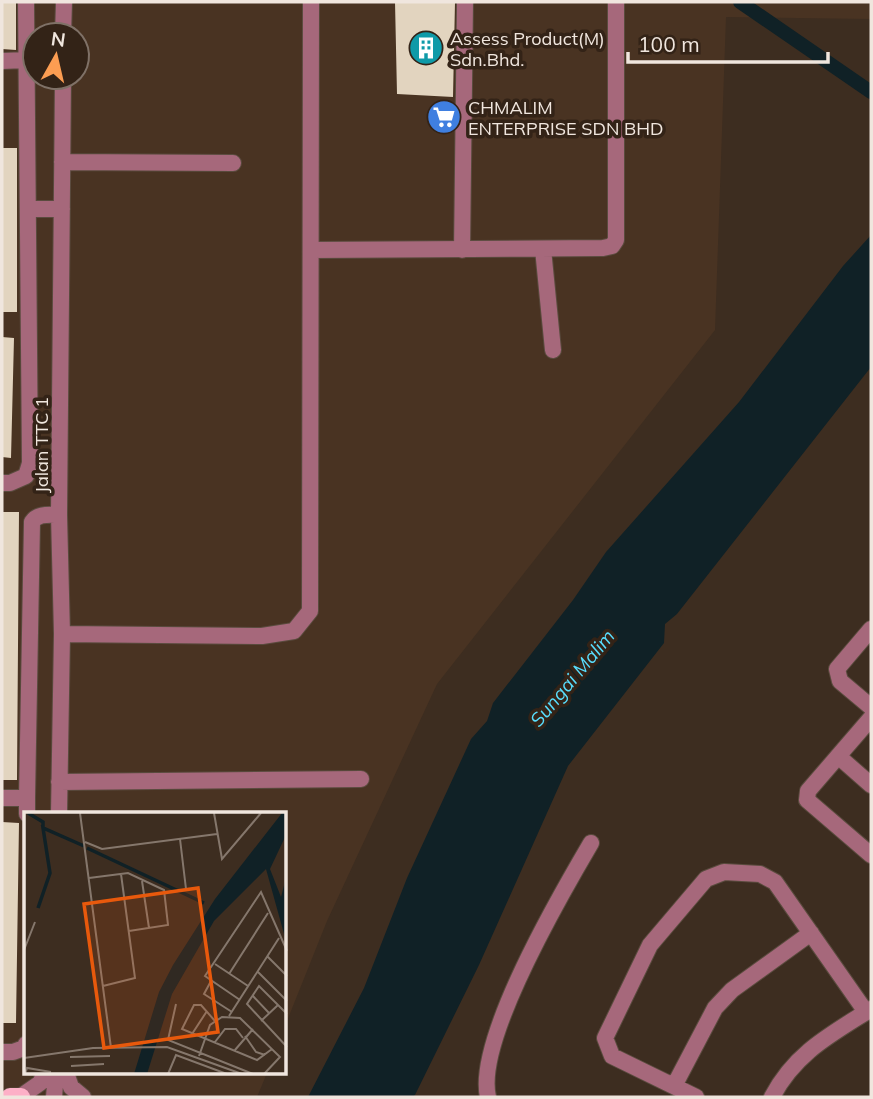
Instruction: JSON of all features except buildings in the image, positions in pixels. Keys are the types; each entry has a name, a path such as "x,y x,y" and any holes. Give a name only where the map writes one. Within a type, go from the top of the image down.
{"main road":[{"path":"10,1097 21,1097"}],"street":[{"path":"26,2 26,21"},
{"path":"63,21 64,2"},
{"path":"62,634 262,636 294,631 310,611 311,2"},
{"path":"462,250 465,2"},
{"path":"311,250 612,246 616,240 615,2"},
{"path":"2,61 21,61"},
{"path":"2,483 10,483 26,476 30,463 26,91"},
{"name":"Jalan TTC 1","path":"59,812 63,91"},
{"path":"62,162 233,163"},
{"path":"27,209 62,209"},
{"path":"542,249 553,350"},
{"path":"2,798 27,806 32,522 40,515 60,515"},
{"path":"871,629 837,669 840,681 871,707"},
{"path":"871,718 808,791 807,800 871,855"},
{"path":"838,756 871,785"},
{"path":"59,782 361,779"},
{"path":"488,1097 486,1076 504,1013 549,914 591,843"},
{"path":"696,1097 612,1056 605,1038 650,946 706,879 724,872 760,874 781,889 869,1010 808,1051 792,1066 772,1097"},
{"path":"674,1086 715,1008 732,990 811,933"},
{"path":"2,1052 24,1048"},
{"path":"21,1097 40,1083 44,1074"},
{"path":"54,1097 56,1074"},
{"path":"66,1074 71,1087 83,1097"}],"shaded area":[{"path":"2,2 871,2 871,19 726,17 715,330 437,684 327,921 287,1021 287,812 24,812 24,1074 267,1074 257,1097 40,1097 2,1093"}],"water":[{"name":"Sungai Malim","path":"871,235 871,367 677,614 665,624 664,643 568,766 479,965 415,1095 308,1097 364,988 407,878 471,739 487,721 493,703 573,600 606,552 739,402 843,266"}],"waterway":[{"path":"740,2 871,92"}],"place":[{"name":"Assess Product(M) Sdn.Bhd.","path":"426,48"},
{"name":"CHMALIM ENTERPRISE SDN BHD","path":"444,117"}]}
